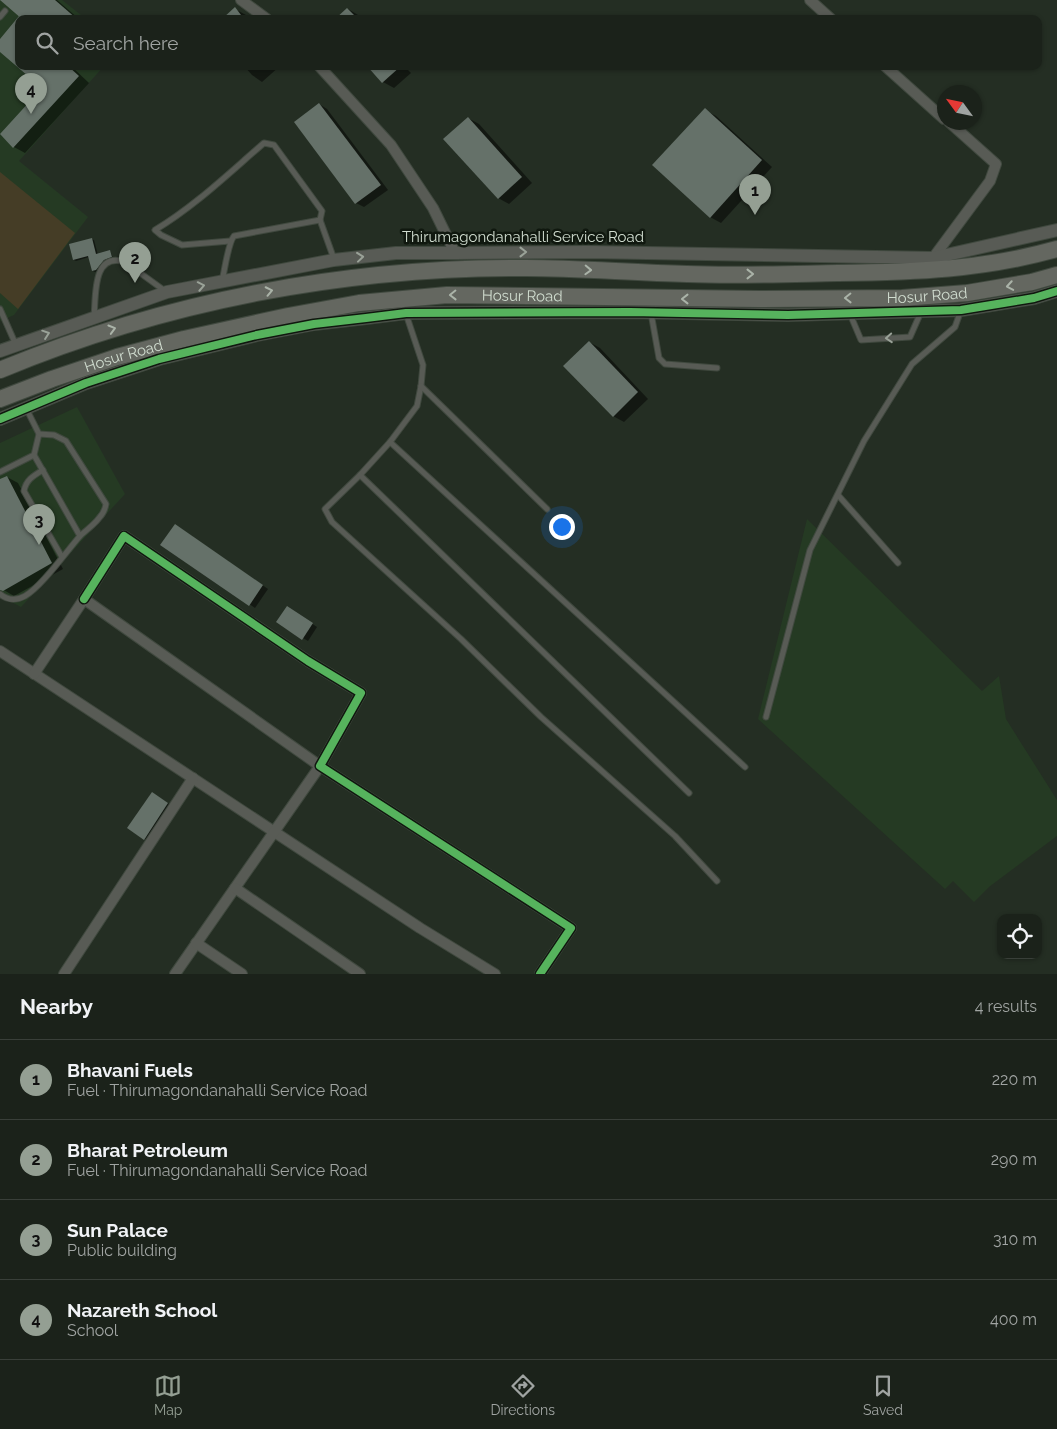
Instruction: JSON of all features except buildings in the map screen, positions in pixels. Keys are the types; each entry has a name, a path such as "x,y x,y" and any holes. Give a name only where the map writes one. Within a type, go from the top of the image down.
{"highway":[{"name":"Hosur Road","path":"0,370 96,334 197,306 288,287 380,274 428,270 527,268 688,274 907,272 934,271 996,263 1057,249"},
{"name":"Hosur Road","path":"0,399 118,356 184,338 359,303 447,295 750,299 902,298 967,293 1032,282 1057,275"}],"street":[{"path":"241,0 262,15"},
{"path":"810,0 827,15"},
{"path":"323,70 391,145 433,208 455,253"},
{"path":"889,70 937,113"},
{"path":"933,258 990,181 996,164 958,130"},
{"name":"Thirumagondanahalli Service Road","path":"0,351 167,292 334,260 396,253 588,252 933,258 1057,230"},
{"path":"0,419 86,383 159,359 257,335 314,324 406,313 788,315 921,312 961,310 1034,298 1057,291"},
{"path":"34,674 124,536 308,661 361,693 320,766 175,974"},
{"path":"84,600 320,766 571,928 540,974"},
{"path":"0,651 420,928 495,974"},
{"path":"64,974 193,778"},
{"path":"235,888 360,974"},
{"path":"196,943 242,974"}],"lane":[{"path":"0,18 5,11"},
{"path":"230,241 182,245 161,236 155,230 172,220 215,186 264,143 274,145 322,210 320,220 334,260"},
{"path":"222,282 230,241 234,236 320,220"},
{"path":"94,318 98,274 102,265 108,262 120,260 125,262 167,292"},
{"path":"0,310 16,345"},
{"path":"766,717 810,550 864,441 912,364 955,327 961,310"},
{"path":"850,314 861,340 910,336 921,312"},
{"path":"406,313 422,365 421,386 417,406 390,442 326,509 332,522 461,639 541,717 675,836 716,881"},
{"path":"650,313 660,358 665,364 717,368"},
{"path":"421,386 547,509"},
{"path":"26,408 39,434 34,455 80,536"},
{"path":"0,594 6,599 17,599 26,596 40,583 105,510 106,504 66,441 54,435 39,434"},
{"path":"390,442 745,766"},
{"path":"0,472 34,455"},
{"path":"43,470 31,478 26,484 24,491 62,557"},
{"path":"360,475 689,793"},
{"path":"838,495 898,563"}],"shaded area":[{"path":"0,0 62,0 81,15 15,15 15,70 100,70 19,161 88,217 14,315 0,320"},
{"path":"0,172 75,233 18,309 0,293"},
{"path":"77,407 125,494 21,607 0,596 0,443"},
{"path":"807,519 982,691 999,676 1006,719 1057,800 1057,836 989,887 974,902 953,881 945,889 758,719"}],"cycle path":[{"path":"0,419 86,383 159,359 257,335 314,324 406,313 630,312 788,315 961,310 1034,298 1057,291"},
{"path":"84,599 124,536 308,661 361,693 320,766 571,928 540,974"}],"place":[{"name":"Nazareth School","path":"31,114"},
{"name":"Bhavani Fuels","path":"755,215"},
{"name":"Bharat Petroleum","path":"135,283"},
{"name":"Sun Palace","path":"39,545"}]}
